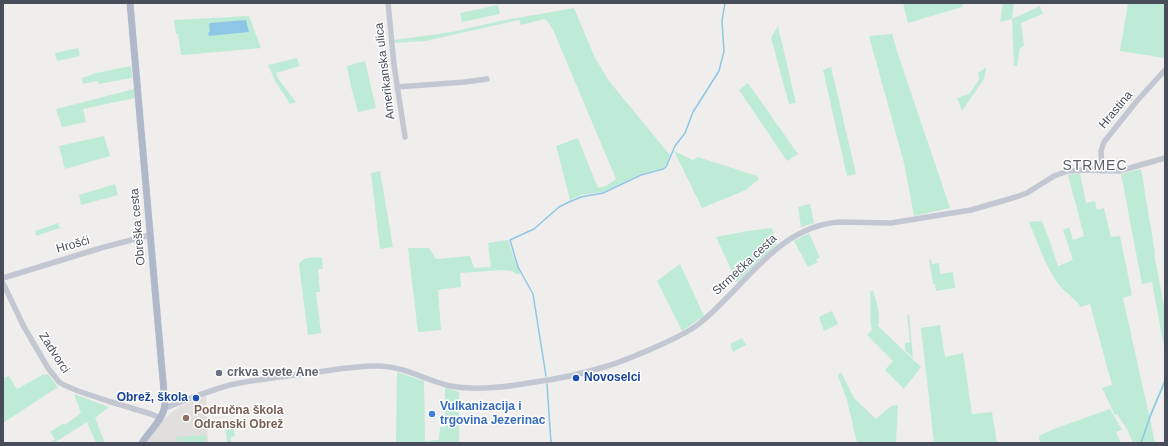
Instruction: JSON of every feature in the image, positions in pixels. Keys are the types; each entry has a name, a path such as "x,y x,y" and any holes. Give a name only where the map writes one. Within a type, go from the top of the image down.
{"main road":[{"name":"Obreška cesta","path":"130,3 165,399 164,408 160,418 142,443"}],"street":[{"name":"Amerikanska ulica","path":"388,3 397,87 405,137"},
{"name":"Hrastina","path":"1102,171 1101,151 1104,142 1136,102 1165,70"},
{"path":"397,87 487,79"},
{"name":"Strmečka cesta","path":"164,408 214,390 246,382 360,367 380,366 395,368 450,386 466,388 517,386 589,372 623,361 676,338 690,330 704,319 783,244 816,226 832,222 891,223 972,210 1027,193 1063,172 1073,170 1126,170 1165,158"},
{"name":"Hrošći","path":"3,278 101,248 150,235"},
{"name":"Zadvorci","path":"3,282 24,327 48,368 59,382 78,391 160,418"}],"shaded area":[{"name":"Područna škola Odranski Obrež","path":"206,396 208,443 146,443 163,420 172,412 181,406"}],"green space":[{"path":"903,3 963,3 962,7 908,23"},
{"path":"1003,3 1014,3 1012,19 1000,22"},
{"path":"1128,3 1165,3 1165,58 1120,51"},
{"path":"498,5 500,14 462,22 460,13"},
{"path":"1040,6 1043,14 1021,23 1024,46 1020,48 1017,66 1014,66 1012,19"},
{"path":"574,8 595,58 609,81 670,155 663,168 640,174 603,192 581,195 570,200 556,146 578,138 598,188 606,186 616,179 554,32 545,19 521,25 519,20 425,41 395,43 394,40 452,32 500,21"},
{"path":"249,16 261,48 181,55 174,20"},
{"path":"778,26 796,103 789,104 771,38"},
{"path":"892,34 950,208 914,216 904,163 869,36"},
{"path":"78,48 80,56 57,61 55,53"},
{"path":"297,58 300,66 276,73 279,80 296,102 290,104 275,81 268,65"},
{"path":"365,61 376,108 358,112 347,66"},
{"path":"131,66 132,78 99,84 97,81 83,84 82,78 96,73"},
{"path":"831,67 856,174 847,176 823,70"},
{"path":"986,67 984,79 962,111 957,98 969,94 979,80 978,73"},
{"path":"748,83 798,154 787,161 739,90"},
{"path":"134,89 135,98 83,109 86,122 62,127 56,109"},
{"path":"104,136 110,156 65,169 59,146"},
{"path":"674,151 693,160 698,157 757,176 759,179 746,190 702,208"},
{"path":"1141,169 1165,311 1165,352 1152,282 1142,284 1121,174"},
{"path":"380,171 393,247 380,249 371,173"},
{"path":"1080,173 1086,203 1095,201 1097,210 1104,208 1111,237 1120,236 1132,295 1123,298 1149,415 1165,378 1165,383 1150,418 1155,443 1133,443 1127,429 1117,414 1115,415 1102,388 1112,385 1090,304 1081,307 1059,285 1046,262 1029,222 1042,221 1058,266 1073,260 1063,230 1069,227 1073,240 1084,236 1068,175"},
{"path":"115,184 118,195 81,205 79,195"},
{"path":"810,204 814,223 801,227 798,207"},
{"path":"58,223 60,228 36,236 35,231"},
{"path":"772,228 777,244 737,282 716,237"},
{"path":"809,233 820,258 816,259 818,262 808,267 794,241"},
{"path":"508,240 521,274 501,270 460,273 461,287 438,290 441,330 418,332 408,248 429,248 436,259 470,256 474,268 491,267 488,243"},
{"path":"322,257 323,269 318,269 320,292 316,292 321,333 308,335 299,265 305,259"},
{"path":"931,259 932,264 939,263 940,274 953,272 955,288 936,291 935,284 933,284 929,260"},
{"path":"680,264 704,316 682,331 657,281"},
{"path":"873,290 879,312 878,326 921,367 904,389 885,370 893,361 867,335 872,330 870,292"},
{"path":"832,311 838,324 824,331 819,317"},
{"path":"909,314 913,358 905,350 905,343 910,342 907,315"},
{"path":"940,325 945,357 963,353 972,414 992,412 997,443 934,443 921,328"},
{"path":"742,338 746,345 733,352 730,344"},
{"path":"397,372 424,381 425,441 439,440 440,427 445,427 445,387 459,392 459,443 396,443"},
{"path":"841,372 854,398 876,419 891,406 898,405 896,443 857,443 847,400 838,376"},
{"path":"44,374 48,374 58,387 3,423 3,378 9,376 17,389"},
{"path":"74,394 109,407 95,418 105,443 96,443 87,422 54,443 49,443 55,439 50,432 64,423 65,425 81,413"},
{"path":"1110,409 1122,430 1116,432 1121,443 1040,443 1039,436 1051,430"},
{"path":"225,421 233,421 235,436 231,437 231,442 227,443"},
{"path":"205,435 206,443 178,443 177,437"}],"water":[{"path":"246,20 249,32 209,36 208,33 210,31 210,23"}],"waterway":[{"path":"546,376 533,294 518,267 510,240 534,229 559,207 569,202 581,197 603,193 641,175 666,167 675,146 685,133 693,112 719,71 724,51 722,21 725,3"},
{"path":"1141,443 1165,381"},
{"path":"547,384 551,443"}],"place":[{"name":"crkva svete Ane","path":"219,373"},
{"name":"Novoselci","path":"576,378"},
{"name":"Obrež, škola","path":"196,398"},
{"name":"Vulkanizacija i trgovina Jezerinac","path":"432,414"},
{"name":"Područna škola Odranski Obrež","path":"186,418"}],"district":[{"name":"STRMEC","path":"1095,166"}]}
